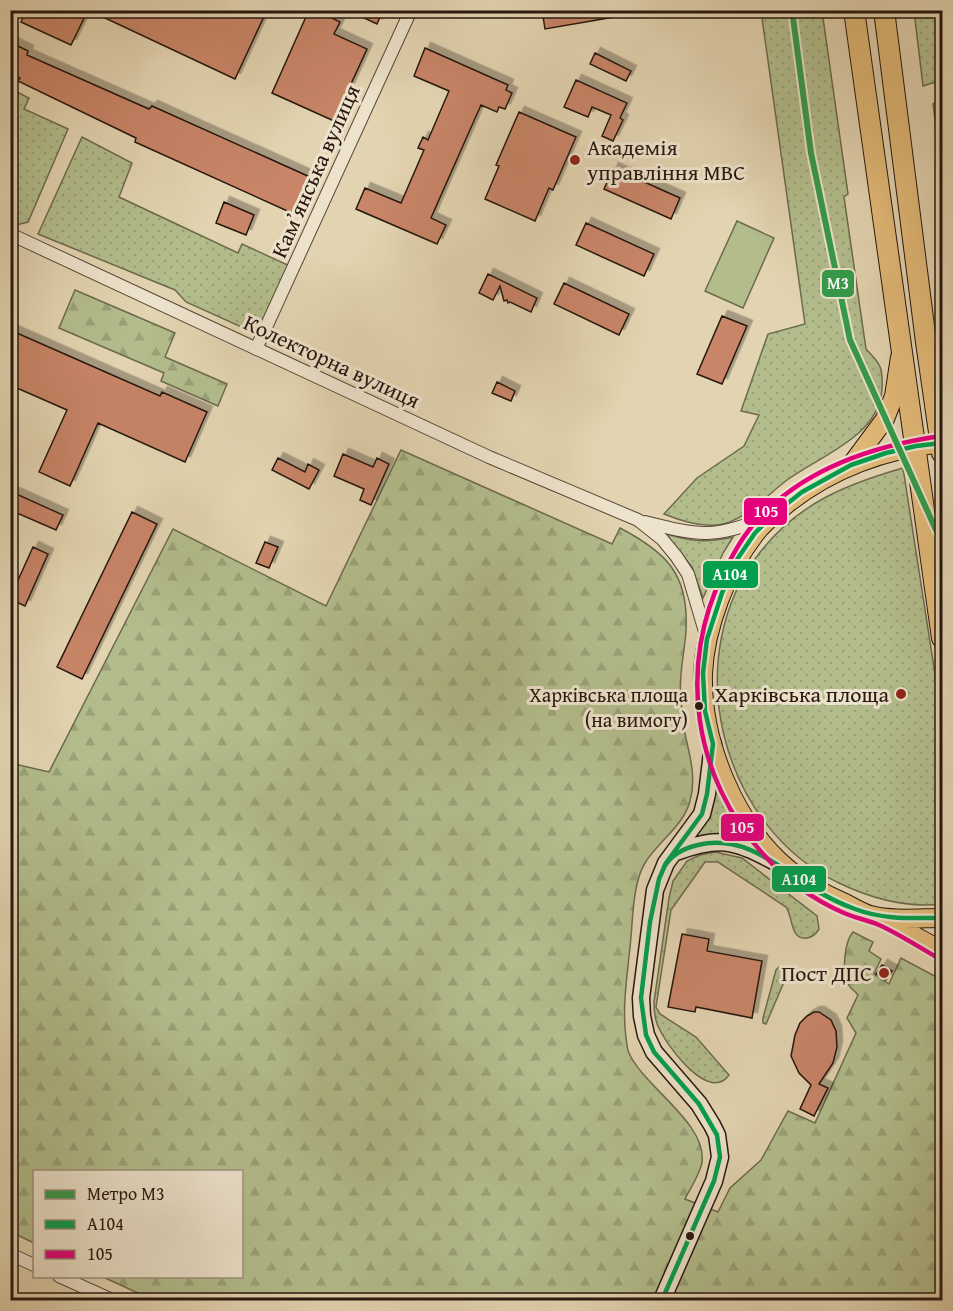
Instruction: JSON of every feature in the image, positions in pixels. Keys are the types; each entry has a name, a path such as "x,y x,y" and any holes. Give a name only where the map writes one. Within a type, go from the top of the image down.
{"highway":[{"path":"854,10 942,638"},
{"path":"884,10 926,342 942,446"}],"main road":[{"path":"926,342 942,373"},
{"path":"851,465 885,419 894,396 902,344"},
{"path":"786,868 759,839 739,811 725,780 705,711 703,673 707,639 722,593 738,558 755,533 774,514 802,492 851,465 886,453 916,446 942,446"},
{"path":"662,1300 714,1181 720,1157 717,1135 699,1104 654,1052 646,1035 641,998 655,890 666,863 702,814 707,794 713,744"},
{"path":"675,852 710,842 733,843 751,849 786,868 815,890 868,914 880,917 942,918"},
{"path":"880,917 942,951"}],"street":[{"name":"Камʼянська вулиця","path":"256,349 411,10"},
{"name":"Колекторна вулиця","path":"10,234 489,457 638,520 684,532 707,535 735,529 774,514"},
{"name":"Колекторна вулиця","path":"638,520 662,539 688,574 707,639"},
{"path":"10,1254 33,1265"},
{"path":"63,1278 112,1300"}],"green space":[{"path":"761,11 822,11 848,194 844,197 866,349 880,367 882,389 871,420 847,442 790,478 747,513 728,523 704,525 664,514 697,478 744,446 759,415 741,411 768,334 805,324"},
{"path":"914,11 942,11 942,80 923,86"},
{"path":"11,89 29,98 24,109 68,129 28,222 16,225 10,223"},
{"path":"942,99 942,174 933,104"},
{"path":"82,137 132,163 119,197 238,253 242,244 292,267 263,322 248,330 186,302 175,290 38,234"},
{"path":"737,221 774,238 743,308 705,291"},
{"path":"75,290 175,333 165,357 227,384 218,406 161,381 164,373 59,328"},
{"path":"401,450 612,544 620,528 662,556 679,579 686,611 680,689 683,725 692,765 693,783 690,801 682,819 650,855 638,882 625,993 626,1038 629,1053 638,1068 686,1120 701,1148 701,1166 685,1199 718,1212 730,1188 761,1160 788,1111 815,1123 856,1033 847,1018 858,995 848,984 845,965 846,950 853,932 873,942 869,951 881,959 874,974 889,984 901,958 942,980 942,1300 153,1300 105,1278 243,1278 243,1170 33,1170 33,1243 11,1232 10,763 49,772 173,529 326,606"},
{"path":"903,468 942,719 942,904 929,905 891,901 866,894 841,884 799,858 766,823 740,782 724,736 717,688 721,639 735,593 761,551 791,520 825,497"},
{"path":"664,533 698,541 733,537 723,553 703,598 692,567"},
{"path":"715,786 731,817 748,840 723,834 694,838"},
{"path":"715,852 742,858 817,916 819,929 809,938 798,936 786,907 718,862 705,862 671,910 656,1007 660,1014 696,1037 729,1075 721,1082 711,1082 700,1078 680,1059 664,1038 657,1024 654,1002 673,881 687,861"},
{"path":"779,967 786,969 787,975 766,1024 763,1023 763,1018 776,970"}],"building":[{"path":"26,10 88,10 71,45 21,22"},
{"path":"88,10 267,10 235,79"},
{"path":"309,10 316,10 340,22 334,34 367,49 334,121 272,93"},
{"path":"347,10 383,10 377,24"},
{"path":"542,10 620,10 620,16 545,29"},
{"path":"10,42 28,51 27,55 149,109 152,106 310,177 294,214 135,142 136,138 18,81 20,78 10,74"},
{"path":"425,48 508,85 506,90 512,93 505,109 499,107 497,112 481,105 431,218 446,225 437,244 356,209 365,188 401,203 424,150 418,148 423,137 428,140 449,91 414,76"},
{"path":"595,53 631,71 626,81 590,64"},
{"path":"576,80 627,103 620,118 623,120 613,141 602,136 611,115 592,107 588,117 564,107"},
{"path":"519,112 576,137 553,190 549,188 535,221 485,199 499,166 496,165"},
{"path":"613,168 680,198 671,219 604,189"},
{"path":"224,202 254,215 246,235 216,223"},
{"path":"586,223 654,254 644,276 576,245"},
{"path":"488,274 537,298 531,312 508,303 507,300 504,301 500,286 493,300 479,293"},
{"path":"564,283 629,314 619,335 554,304"},
{"path":"722,316 747,326 722,384 697,374"},
{"path":"10,330 160,396 162,392 207,412 185,462 98,423 70,486 39,472 67,410 10,385"},
{"path":"497,382 515,391 511,401 492,393"},
{"path":"343,454 373,467 377,458 389,464 371,505 360,500 364,489 334,476"},
{"path":"278,458 305,472 308,464 319,470 309,489 272,470"},
{"path":"14,493 63,515 56,530 10,510 10,500"},
{"path":"132,512 157,524 82,679 57,667"},
{"path":"265,542 278,547 269,568 256,563"},
{"path":"33,547 48,554 25,606 10,598"},
{"path":"682,934 709,939 707,951 762,961 752,1018 696,1007 695,1012 668,1007"},
{"name":"Пост ДПС","path":"882,965 892,971 886,980 876,974"},
{"path":"814,1012 819,1012 831,1020 836,1031 837,1047 833,1063 819,1084 828,1088 814,1116 800,1109 811,1085 799,1073 791,1056 800,1023"}],"metro line":[{"name":"M3","path":"792,10 811,153 850,340 942,539"}],"transit line":[{"name":"105","path":"938,958 875,923 848,915 822,902 791,881 764,855 740,825 721,791 708,756 700,720 697,682 700,645 709,608 733,555 748,531 761,516 806,480 848,459 894,445 941,436"},
{"name":"А104","path":"662,1300 714,1181 720,1157 717,1135 699,1104 654,1052 646,1035 641,998 650,922 659,879 666,863 702,814 707,794 713,744 705,711 703,673 707,639 722,593 738,558 755,533 774,514 802,492 851,465 886,453 942,443"},
{"name":"А104","path":"664,867 675,855 688,848 715,843 730,844 760,854 819,892 839,903 866,913 887,917 942,918"}],"place":[{"name":"Академія управління МВС","path":"575,160"},
{"name":"Харківська площа","path":"901,694"},
{"name":"Харківська площа (на вимогу)","path":"699,706"},
{"name":"Пост ДПС","path":"884,973"}]}
